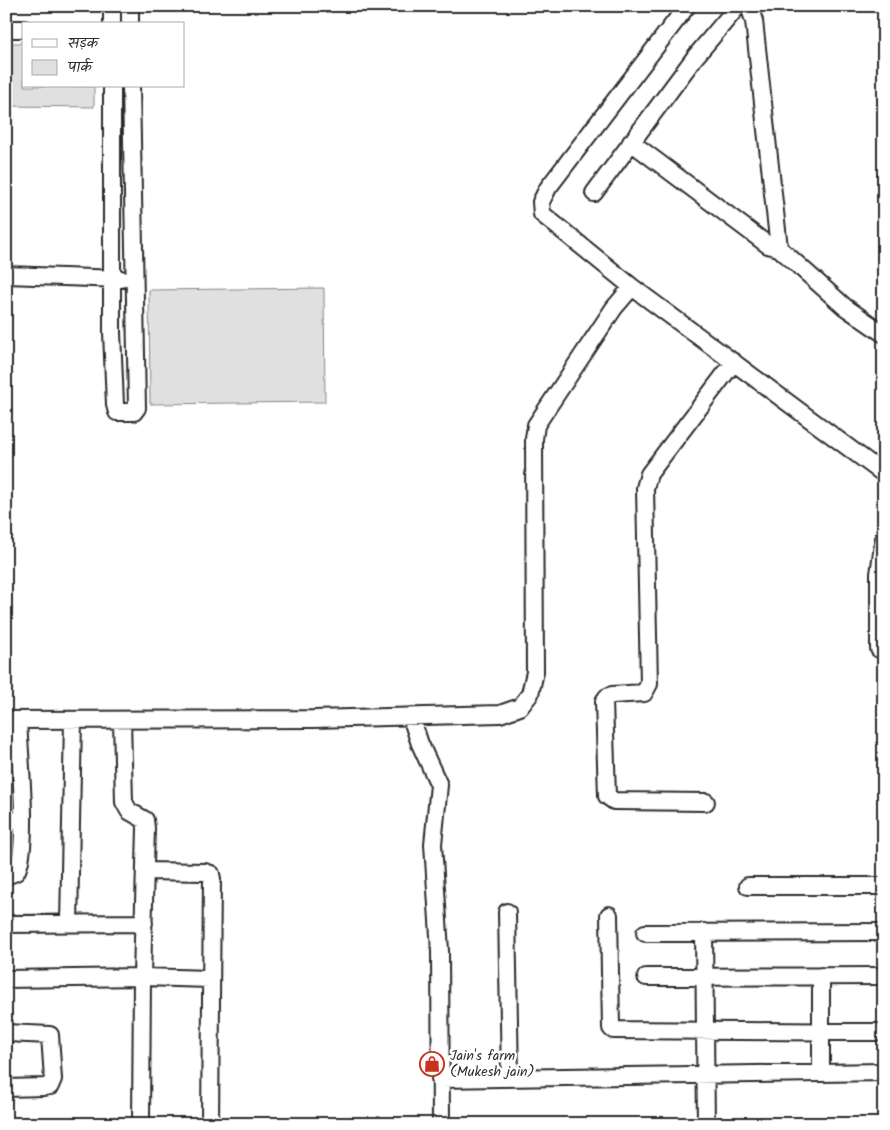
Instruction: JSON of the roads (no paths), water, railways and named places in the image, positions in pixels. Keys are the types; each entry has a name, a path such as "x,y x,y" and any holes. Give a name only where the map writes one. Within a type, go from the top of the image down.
{"street":[{"path":"112,6 112,22"},
{"path":"130,6 130,22"},
{"path":"687,6 548,188 540,208 548,221 632,288 884,474"},
{"path":"594,193 695,57 738,6"},
{"path":"749,6 754,21 779,248"},
{"path":"6,28 22,29"},
{"path":"112,88 114,387 117,412 134,412 137,408 131,88"},
{"path":"631,142 768,245 779,248 845,307 884,334"},
{"path":"6,275 134,279"},
{"path":"6,876 16,872 20,866 23,821 12,720 411,717 500,714 520,707 530,694 535,672 534,439 536,425 614,308 632,288"},
{"path":"706,802 614,801 609,799 607,796 604,701 612,695 644,693 649,684 645,488 649,474 734,362"},
{"path":"879,649 879,574 884,537"},
{"path":"411,717 420,744 439,785 433,844 440,951 441,1124"},
{"path":"69,924 73,720"},
{"path":"122,720 124,802 129,812 145,820 141,1124"},
{"path":"6,821 23,821"},
{"path":"145,872 189,871 211,874 210,1124"},
{"path":"748,886 884,886"},
{"path":"507,912 510,1078"},
{"path":"609,915 611,1028 616,1031 884,1032"},
{"path":"6,924 144,923"},
{"path":"704,932 706,1124"},
{"path":"645,933 884,932"},
{"path":"646,976 884,976"},
{"path":"821,1073 822,976"},
{"path":"6,979 142,977 210,979"},
{"path":"6,1033 50,1035 53,1079 50,1086 6,1088"},
{"path":"440,1079 884,1072"}],"place":[{"name":"Jain's farm (Mukesh jain)","path":"432,1064"}]}
